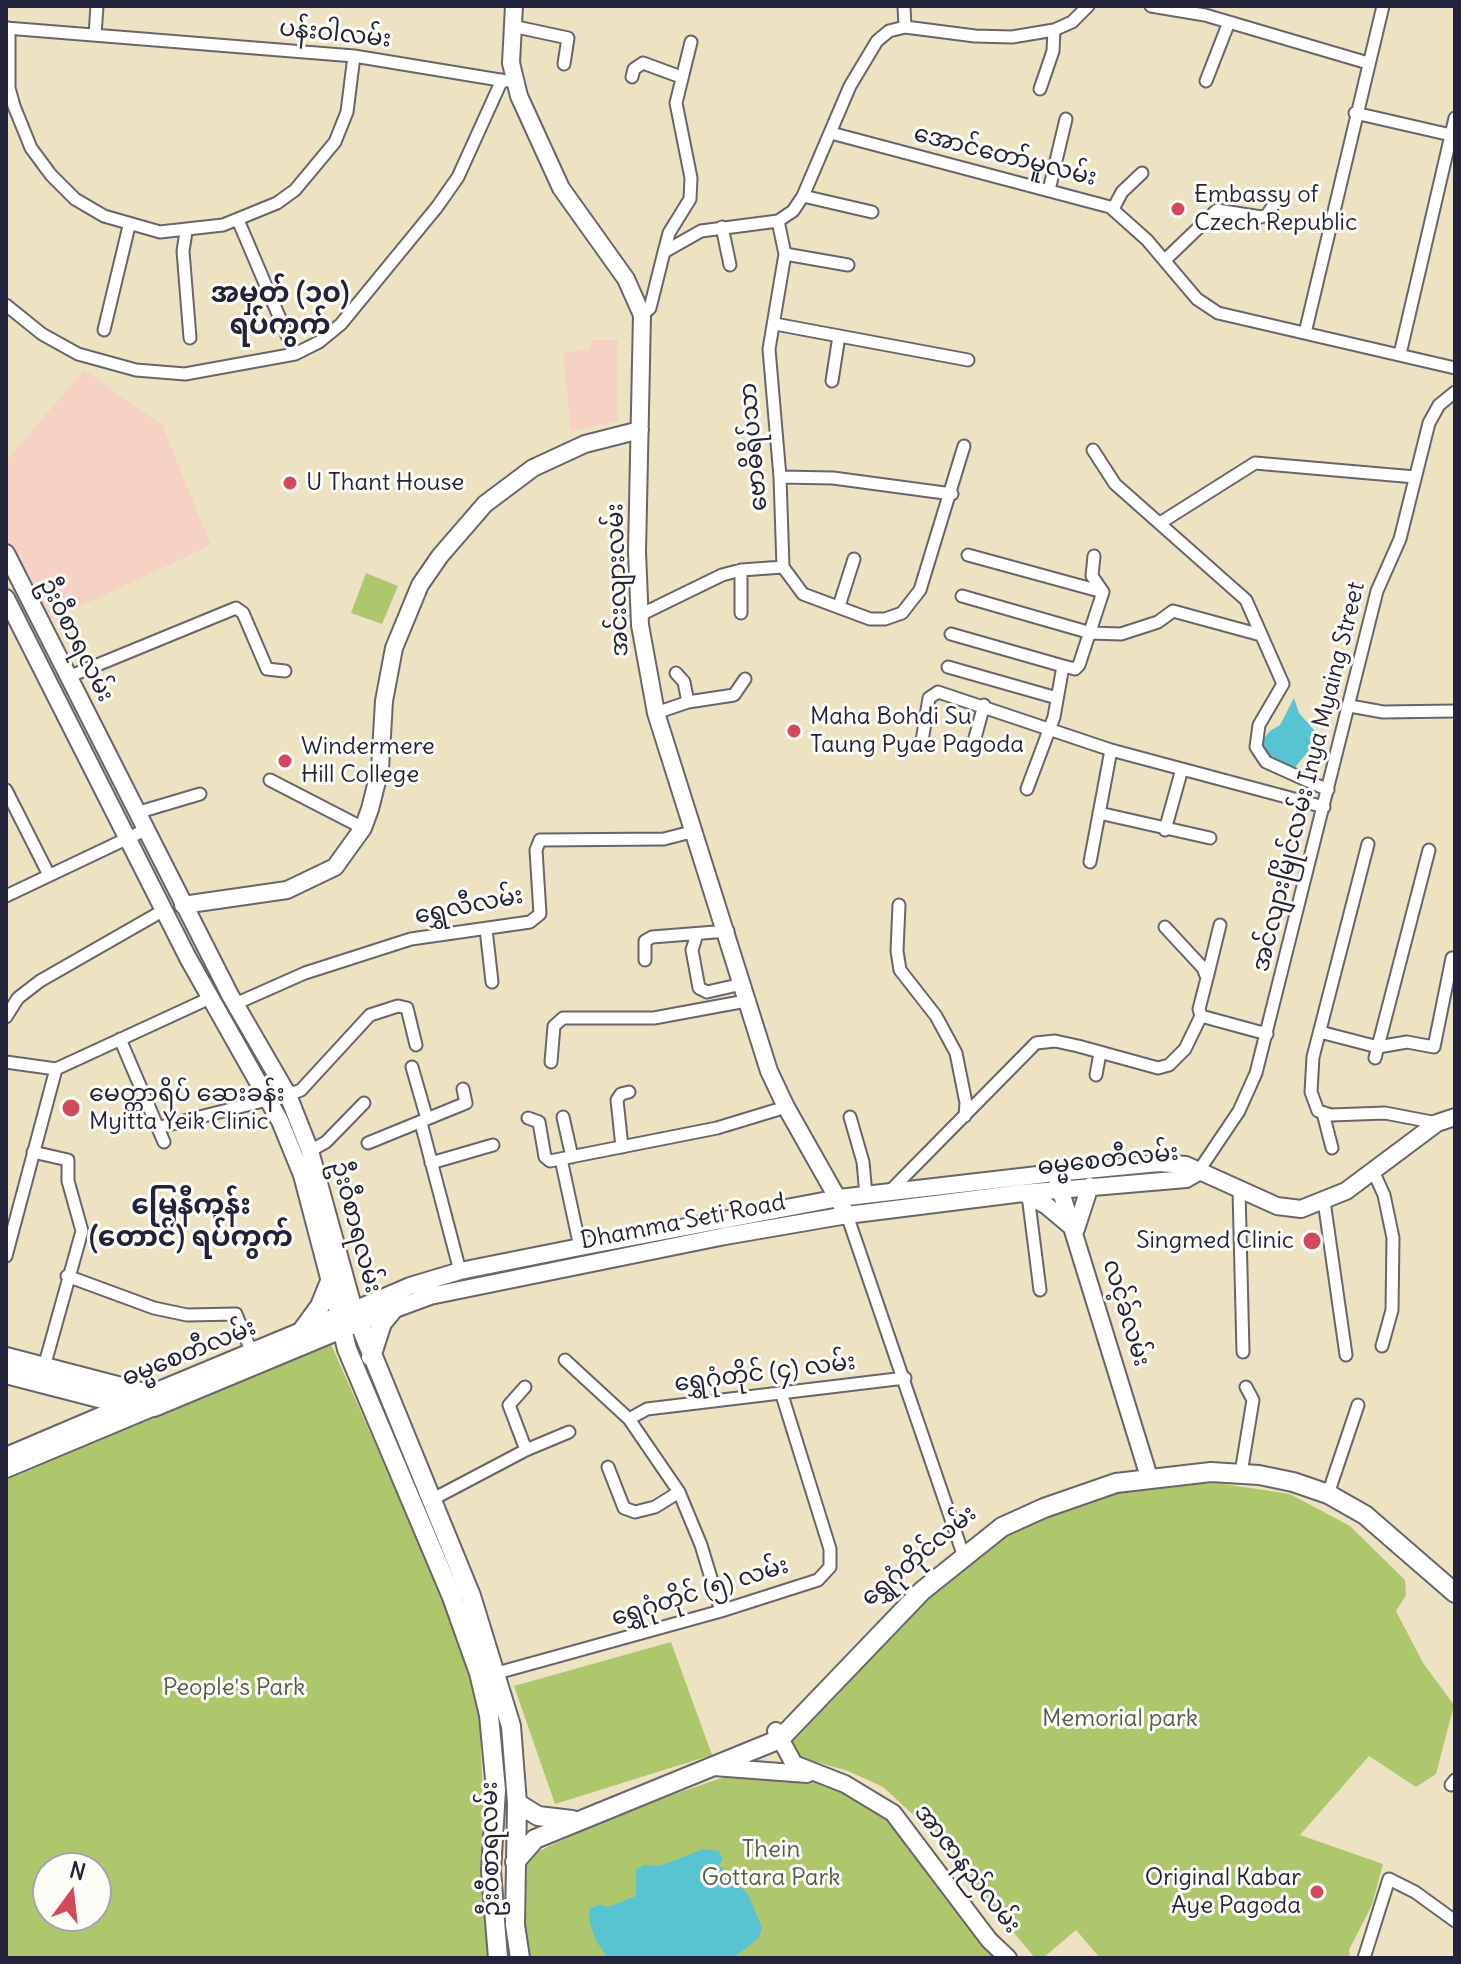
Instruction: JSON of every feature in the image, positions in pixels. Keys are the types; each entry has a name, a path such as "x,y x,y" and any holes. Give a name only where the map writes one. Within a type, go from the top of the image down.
{"main road":[{"name":"အင်းလျားလမ်း","path":"514,6 508,81 561,188 626,279 642,315 640,615 656,713 728,931 746,1001 786,1107 847,1215"},
{"path":"162,907 181,900 297,887 335,867 363,828 377,789 384,701 394,648 420,585 440,556 485,504 533,468 585,444 640,430"},
{"name":"ဦးဝီစာရလမ်း","path":"8,563 232,999 288,1095 310,1151 348,1319 347,1349 452,1597 479,1673 489,1715 496,1790 491,1885 498,1958"},
{"name":"ဦးဝီစာရလမ်း","path":"6,598 180,942 267,1100 302,1175 338,1278"},
{"path":"42,665 58,657"},
{"path":"83,748 100,740"},
{"path":"180,942 198,933"},
{"path":"211,1001 232,999"},
{"name":"ဓမ္မစေတီလမ်း","path":"1025,1194 1058,1181 1159,1163 1186,1165 1277,1206 1301,1209 1324,1201 1374,1173 1437,1123 1455,1117"},
{"name":"ဓမ္မစေတီလမ်း","path":"1058,1181 1090,1186 1186,1179 1198,1172"},
{"name":"Dhamma Seti Road","path":"348,1319 460,1271 580,1247 839,1198 1058,1181"},
{"name":"လင့်ခ်လမ်း","path":"1058,1181 1076,1231 1148,1473"},
{"path":"1025,1194 1062,1217 1076,1231 1090,1186"},
{"name":"Dhamma Seti Road","path":"394,1300 847,1215 1025,1194"},
{"path":"580,1247 583,1265"},
{"path":"347,1349 332,1341 307,1337 320,1306 338,1278 366,1293 394,1300 382,1323 371,1357"},
{"name":"ဦးဝီစာရလမ်း","path":"348,1319 371,1357 433,1499 497,1673 511,1726 516,1796 515,1925 520,1958"},
{"name":"ဓမ္မစေတီလမ်း","path":"153,1401 348,1319"},
{"name":"ဓမ္မစေတီလမ်း","path":"6,1469 252,1353 307,1337"},
{"path":"6,1357 44,1367 99,1407"},
{"path":"6,1374 67,1382 153,1401"},
{"path":"6,1456 99,1407 153,1401"},
{"name":"ရွှေဂုံတိုင်လမ်း","path":"515,1854 535,1839 774,1739 889,1610 962,1553 998,1520 1109,1477 1272,1469 1328,1491 1380,1518 1455,1584"},
{"name":"ရွှေဂုံတိုင်လမ်း","path":"1328,1491 1365,1515 1455,1593"},
{"name":"အာဇာနည်လမ်း","path":"774,1739 794,1764 812,1774 845,1784 893,1813 989,1940 1008,1958"},
{"path":"713,1767 812,1774"},
{"path":"496,1790 516,1796"},
{"name":"ရွှေဂုံတိုင်လမ်း","path":"516,1796 538,1816 578,1820"},
{"path":"493,1836 515,1854"}],"street":[{"path":"95,35 97,6"},
{"path":"904,6 905,27"},
{"path":"664,252 689,235 722,227 778,221 793,211 803,196 850,86 877,41 889,31 905,27 975,36 1012,37 1054,30 1072,22 1088,6"},
{"path":"1151,6 1229,22 1368,63"},
{"path":"1305,333 1355,113 1383,6"},
{"path":"1206,81 1229,22"},
{"path":"512,26 568,38 564,64"},
{"path":"7,28 8,89 31,148 51,175 75,199 129,226 160,232 186,232 238,220 277,203 295,190 335,142 347,112 354,56"},
{"name":"ပန်းဝါလမ်း","path":"7,28 354,56 508,81"},
{"path":"1040,89 1053,51 1054,30"},
{"path":"642,315 650,308 669,233 690,199 691,178 676,103 691,42"},
{"path":"632,77 634,69 643,63 681,77"},
{"path":"6,305 42,334 78,354 136,370 185,374 295,354 319,342 341,324 437,207 458,177 508,81"},
{"path":"1355,113 1451,135"},
{"path":"1400,354 1455,118"},
{"path":"1049,190 1066,119"},
{"name":"အောင်တော်မူလမ်း","path":"831,133 1113,209 1165,260 1190,292 1218,313 1455,368"},
{"path":"1113,209 1122,192 1142,173"},
{"path":"803,196 872,212"},
{"path":"1165,260 1217,210 1261,217 1267,215 1276,201"},
{"path":"238,220 295,354"},
{"name":"ဗောဓိရိပ်သာ","path":"778,221 785,254 769,349 780,477 783,567"},
{"path":"104,330 129,226"},
{"path":"722,227 730,265"},
{"path":"186,232 183,251 190,338"},
{"path":"785,254 848,265"},
{"path":"775,324 968,360"},
{"path":"832,381 839,336"},
{"name":"အင်လျားမြိုင်လမ်း Inya Myaing Street","path":"1198,1172 1246,1099 1267,1034 1377,591 1400,539 1429,423 1439,405 1455,392"},
{"path":"640,615 702,583 741,570 783,567 803,594 870,619 885,619 902,613 920,590 952,494 964,446"},
{"path":"1093,450 1115,484 1246,600 1283,684 1259,725 1256,747 1266,762 1328,790"},
{"path":"1160,523 1255,463 1415,477"},
{"path":"780,477 833,478 952,494"},
{"path":"968,555 1103,592"},
{"path":"1094,556 1092,576 1103,592"},
{"path":"839,606 854,559"},
{"path":"741,570 741,613"},
{"path":"951,634 1078,668 1103,592"},
{"path":"962,596 1091,633 1121,634 1158,622 1173,611 1261,635"},
{"path":"68,677 236,608 243,613 268,671 285,671"},
{"path":"1027,789 1049,727 1063,666"},
{"path":"948,667 1057,698"},
{"path":"676,673 684,682 688,702"},
{"path":"656,713 688,702 734,695 745,679"},
{"path":"921,747 932,693 984,705 1111,750 1324,807"},
{"path":"973,745 984,705"},
{"path":"1350,706 1383,712 1455,711"},
{"path":"1090,862 1111,750"},
{"path":"1165,830 1182,769"},
{"path":"270,780 363,828"},
{"path":"6,790 49,875"},
{"path":"136,813 200,794"},
{"path":"1099,813 1210,838"},
{"path":"6,896 145,830"},
{"name":"ရွှေလီလမ်း","path":"232,999 411,939 530,922 540,914 536,850 540,840 664,839 695,831"},
{"path":"1368,844 1313,1057 1311,1092 1318,1111 1323,1113 1407,1114 1437,1123"},
{"path":"1376,1052 1429,850"},
{"path":"899,905 897,951 900,970 936,1016 956,1053 966,1103 965,1116"},
{"path":"6,1017 18,998 40,981 162,907"},
{"path":"889,1192 1036,1043 1055,1041 1141,1065 1169,1065 1185,1049 1201,1016 1199,1009 1220,925"},
{"path":"1165,927 1203,968 1207,978"},
{"path":"486,929 492,982"},
{"path":"645,960 648,938 728,931"},
{"path":"697,934 692,950 699,988 707,992 742,984"},
{"path":"1320,1032 1376,1052 1407,1042 1434,1047 1452,958"},
{"path":"6,1062 56,1069 211,1001"},
{"path":"551,1062 554,1026 563,1018 654,1018 746,1001"},
{"path":"288,1095 301,1090 370,1015 398,1006 407,1008 416,1045"},
{"path":"1201,1016 1267,1034"},
{"path":"120,1039 164,1142"},
{"path":"1096,1075 1100,1053"},
{"path":"412,1067 431,1163 460,1271"},
{"path":"6,1256 56,1069"},
{"path":"368,1143 466,1103 463,1089"},
{"path":"622,1147 617,1100 621,1094 629,1092"},
{"path":"160,1127 267,1100"},
{"path":"310,1151 326,1142 364,1103"},
{"path":"528,1118 539,1122 547,1160 717,1128 786,1107"},
{"path":"1323,1113 1332,1148"},
{"path":"563,1117 580,1247"},
{"path":"850,1117 863,1162 866,1195"},
{"path":"431,1163 493,1145"},
{"path":"33,1152 68,1160 68,1181 82,1231 44,1367"},
{"path":"1374,1173 1384,1195 1393,1238 1392,1310 1382,1346"},
{"path":"1239,1190 1243,1352"},
{"path":"1025,1194 1040,1290"},
{"path":"1324,1201 1346,1355"},
{"path":"847,1215 905,1378 962,1553"},
{"path":"67,1276 154,1308 187,1315 236,1314 252,1353"},
{"path":"565,1360 630,1417 679,1492 701,1545 721,1611"},
{"name":"ရွှေဂုံတိုင် (၄) လမ်း","path":"630,1417 647,1409 905,1378"},
{"path":"525,1387 509,1405 526,1450"},
{"path":"1242,1469 1253,1400 1246,1387"},
{"name":"ရွှေဂုံတိုင် (၅) လမ်း","path":"497,1673 721,1611 818,1580 830,1567 830,1549 782,1395"},
{"path":"1328,1491 1358,1405"},
{"path":"433,1499 526,1450 569,1432"},
{"path":"608,1467 624,1508 635,1512 655,1507 679,1492"},
{"path":"1364,1958 1389,1879 1415,1892 1455,1921"}],"shaded area":[{"path":"592,340 618,340 618,421 571,431 563,353 590,349"},
{"path":"84,370 162,425 211,545 47,622 6,541 6,461"}],"green space":[{"path":"366,573 398,586 382,624 351,613"},
{"name":"People's Park","path":"330,1342 454,1622 480,1714 488,1958 6,1958 6,1480"},
{"name":"Memorial park","path":"1217,1483 1290,1494 1350,1526 1405,1580 1406,1595 1396,1611 1423,1663 1454,1705 1436,1774 1416,1787 1369,1756 1300,1835 1383,1864 1372,1905 1349,1950 1350,1958 1100,1958 1076,1930 1043,1958 1035,1958 918,1819 883,1787 848,1771 795,1756 789,1739 830,1703 905,1621 964,1567 1014,1529 1116,1489"},
{"path":"671,1642 712,1755 555,1804 514,1686"},
{"name":"Thein Gottara Park","path":"782,1766 819,1778 880,1809 911,1840 994,1958 525,1958 521,1886 527,1857 591,1826 675,1794 727,1776"}],"water":[{"path":"1294,698 1299,713 1320,737 1292,771 1271,760 1259,745 1270,731 1280,725"},
{"path":"703,1849 719,1851 722,1859 719,1865 748,1894 762,1928 759,1938 733,1958 608,1958 596,1941 589,1920 590,1908 600,1905 608,1907 636,1896 636,1870 644,1865 660,1866"}],"place":[{"name":"Embassy of Czech Republic","path":"1178,209"},
{"name":"U Thant House","path":"290,483"},
{"name":"Maha Bohdi Su Taung Pyae Pagoda","path":"794,731"},
{"name":"Windermere Hill College","path":"285,761"},
{"name":"မေတ္တာရိပ် ဆေးခန်း Myitta Yeik Clinic","path":"71,1108"},
{"name":"Singmed Clinic","path":"1312,1241"},
{"name":"Original Kabar Aye Pagoda","path":"1317,1892"}],"district":[{"name":"အမှတ် (၁၀) ရပ်ကွက်","path":"280,310"},
{"name":"မြေနီကုန်း (တောင်) ရပ်ကွက်","path":"191,1222"}]}
